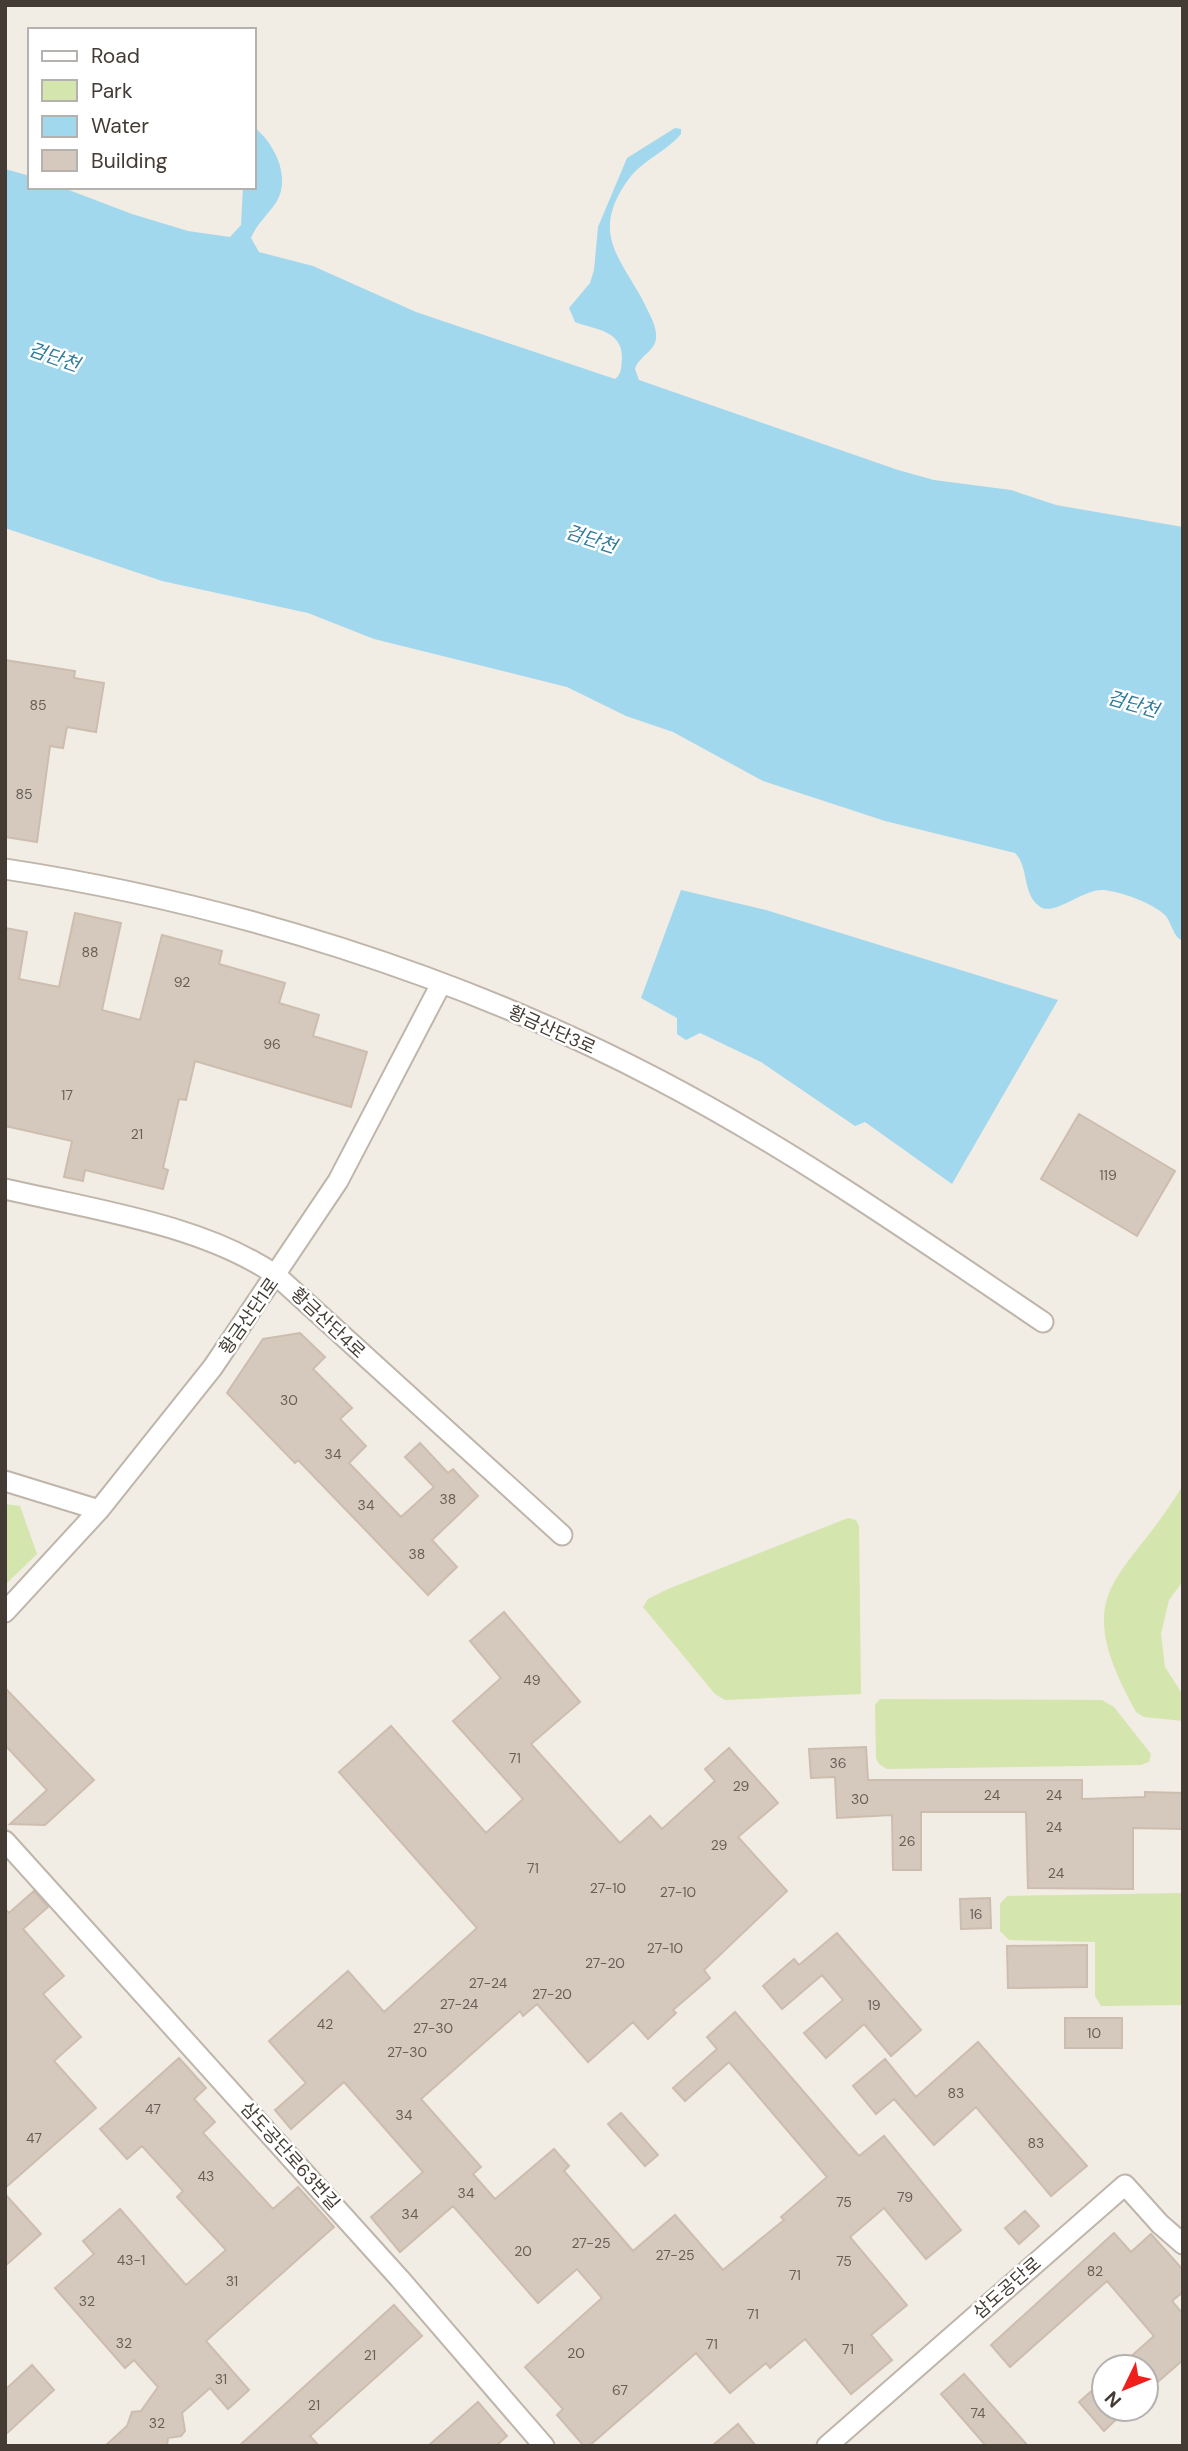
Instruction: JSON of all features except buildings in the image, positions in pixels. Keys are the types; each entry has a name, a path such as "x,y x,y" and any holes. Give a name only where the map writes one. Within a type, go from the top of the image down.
{"street":[{"name":"황금산단3로","path":"5,869 127,888 328,945 441,984 563,1034 658,1079 813,1168 1043,1322"},
{"name":"황금산단1로","path":"5,1612 99,1510 214,1367 338,1181 441,984"},
{"name":"황금산단4로","path":"5,1189 215,1242 235,1250 277,1276 562,1535"},
{"path":"5,1481 99,1510"},
{"name":"삼도공단로63번길","path":"5,1842 400,2279 544,2446"},
{"name":"삼도공단로","path":"827,2446 1125,2185 1183,2245"}],"green space":[{"path":"1183,1485 1183,1581 1169,1600 1161,1634 1165,1667 1183,1695 1183,1721 1144,1717 1136,1712 1116,1670 1106,1637 1105,1611 1111,1588 1124,1567"},
{"path":"5,1504 20,1506 37,1554 5,1585"},
{"path":"848,1518 856,1520 859,1526 861,1694 725,1700 715,1694 643,1607 648,1599 668,1589"},
{"path":"880,1699 1102,1700 1114,1707 1151,1754 1149,1762 1141,1765 887,1769 879,1764 876,1758 875,1705"},
{"path":"1183,1893 1183,2005 1101,2006 1095,1996 1095,1942 1009,1940 1000,1931 1000,1904 1007,1896"}],"water":[{"name":"검단천","path":"675,128 681,129 681,134 675,140 631,176 611,215 610,232 614,247 649,313 656,332 655,343 635,369 639,380 934,480 1011,490 1056,505 1183,527 1183,941 1165,915 1153,906 1111,891 1087,893 1060,906 1045,909 1034,901 1030,894 1022,865 1015,853 885,821 763,781 673,732 626,716 567,687 374,639 308,613 162,581 5,528 5,169 28,175 28,189 66,189 132,214 188,231 230,237 241,225 243,189 256,189 256,129 274,151 282,181 277,201 251,238 259,252 313,266 416,312 615,379 620,373 622,359 618,342 607,333 575,322 569,308 590,283 594,270 598,227 627,158"},
{"path":"681,890 766,910 1058,1000 952,1184 865,1122 855,1126 761,1062 700,1033 686,1040 677,1034 677,1018 641,998"}]}
